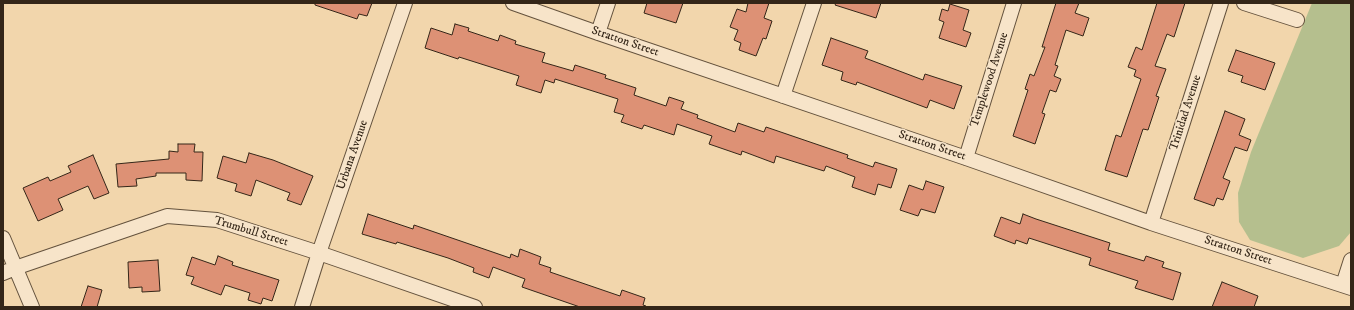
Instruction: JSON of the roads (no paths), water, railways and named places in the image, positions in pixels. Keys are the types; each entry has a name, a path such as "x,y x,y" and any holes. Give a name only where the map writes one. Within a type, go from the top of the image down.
{"street":[{"name":"Urbana Avenue","path":"302,307 319,253 405,3"},
{"name":"Stratton Street","path":"513,3 598,34 1347,287"},
{"path":"598,34 608,3"},
{"path":"783,96 814,3"},
{"name":"Templewood Avenue","path":"966,158 1014,3"},
{"name":"Trinidad Avenue","path":"1151,222 1221,3"},
{"path":"1244,3 1297,20"},
{"name":"Trumbull Street","path":"9,270 167,216 217,220 319,253 475,307"},
{"path":"3,238 9,270 32,307"},
{"path":"1347,287 1351,260"}]}
